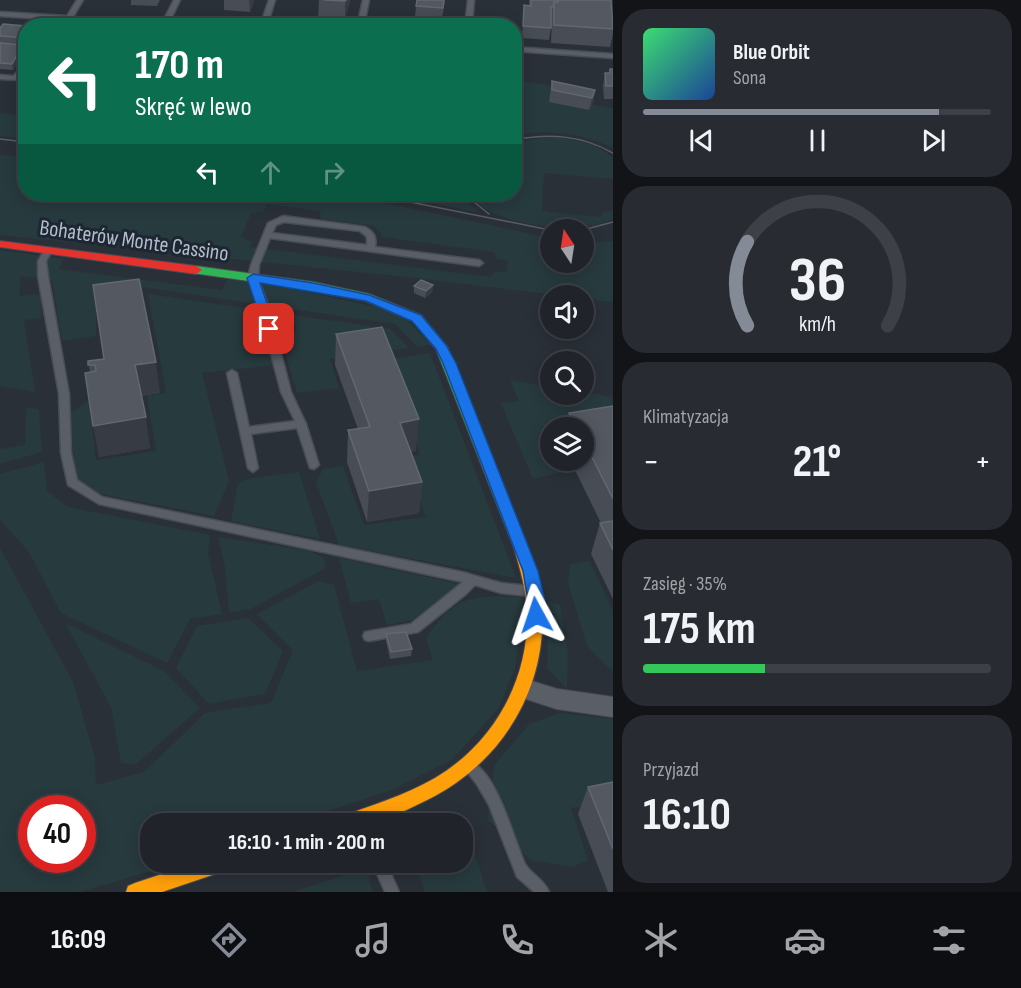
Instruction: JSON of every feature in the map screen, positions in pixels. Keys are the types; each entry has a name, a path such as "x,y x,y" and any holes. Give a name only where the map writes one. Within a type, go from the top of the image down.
{"street":[{"name":"Bohaterów Monte Cassino","path":"0,244 313,286 369,298 417,318 433,335 450,363 530,571 535,591 536,630 525,689 507,720 467,765 432,788 379,813"},
{"path":"525,689 556,699 613,707"},
{"path":"135,892 193,873"}],"lane":[{"path":"71,18 80,0"},
{"path":"168,18 177,0"},
{"path":"266,18 272,0"},
{"path":"362,18 366,0"},
{"path":"469,18 471,0"},
{"path":"0,14 39,18"},
{"path":"522,50 613,56"},
{"path":"0,77 15,78 18,76"},
{"path":"314,465 301,424 286,392 264,308 253,278 255,265 272,223 283,219 362,229 370,233 373,238 370,249"},
{"path":"267,236 479,263"},
{"path":"48,250 42,261 64,394 66,453 72,482 99,500 473,580 501,588 535,591"},
{"path":"232,373 253,468"},
{"path":"245,431 301,424"},
{"path":"369,636 414,628 473,580"},
{"path":"467,765 481,777 495,805 521,873 539,884 542,892"},
{"path":"384,873 392,892"},
{"path":"181,877 186,892"}],"green space":[{"path":"522,82 544,84 590,104 613,108 613,148 577,136 522,134"},
{"path":"0,113 18,115 18,137 0,136"},
{"path":"545,137 563,138 580,141 613,157 613,179 544,173 542,211 601,217 603,213 613,210 613,219 594,225 594,219 540,219 540,225 536,225 496,214 476,201 522,201 522,142"},
{"path":"0,155 18,156 18,201 376,201 540,236 540,273 594,273 594,242 613,241 613,302 594,300 594,285 540,285 540,293 0,235","holes":["267,204 320,211 321,219 374,226 381,233 381,237 494,252 497,259 508,261 506,273 496,271 490,277 250,247 252,242 241,237 251,213 264,211"]},
{"path":"424,201 466,201 477,211"},
{"path":"0,250 64,259 58,269 222,290 227,279 291,289 377,307 405,318 431,345 418,347 395,324 114,283 96,296 96,336 62,341 52,280 21,276 19,296 41,294 41,318 24,320 35,392 0,386"},
{"path":"148,294 245,308 245,320 266,327 276,365 202,373 229,481 214,516 100,494 75,478 70,413 89,401 96,460 156,451 147,396 166,393"},
{"path":"292,315 390,329 409,348 330,359 339,388 297,393 280,335 297,331"},
{"path":"430,353 516,578 339,545 316,482 323,469 343,466 364,525 426,517 404,457 420,455 389,359"},
{"path":"510,380 540,385 540,405 594,405 594,394 613,397 613,435 594,430 594,417 540,417 540,471 566,471 533,479 501,403 519,401"},
{"path":"31,407 39,410 42,452 0,464 0,449 25,445 26,409"},
{"path":"44,462 47,491 68,507 210,535 208,553 222,614 190,619 167,663 61,613 29,552 0,520 0,474"},
{"path":"299,472 320,539 231,521 238,484 247,479"},
{"path":"218,537 310,551 324,558 326,568 251,609 229,613 225,567"},
{"path":"0,548 73,682 95,758 96,785 144,772 205,713 271,703 293,650 257,614 319,581 334,585 357,671 433,660 426,638 447,612 457,605 479,598 524,597 515,669 498,709 453,759 394,789 322,813 140,813 140,873 144,873 80,892 0,892"},
{"path":"339,558 459,584 413,620 387,625 379,599 351,603"},
{"path":"590,561 613,611 613,672 587,646 568,583 570,565"},
{"path":"548,601 560,605 568,654 567,689 547,668"},
{"path":"248,618 283,651 265,694 209,704 176,668 197,626"},
{"path":"65,623 164,671 200,708 135,765 121,763 111,707"},
{"path":"560,713 613,719 613,802 571,808 588,860 572,867 531,860 488,820 495,764 529,724"},
{"path":"473,848 487,892 425,892 418,873 473,873"},
{"path":"351,873 367,873 373,892 293,892"}],"building":[{"path":"417,0 444,0 443,8 416,6"},
{"path":"531,0 557,0 551,7 551,28 523,26 524,5 531,6"},
{"path":"558,0 611,0 613,29 554,25 554,2"},
{"path":"3,24 18,25 18,37 0,36 0,28"},
{"path":"0,43 18,45 18,54 12,64 0,63"},
{"path":"610,69 613,69 613,86 606,86 605,73 610,73"},
{"path":"552,81 595,90 592,98 552,90"},
{"path":"139,279 156,362 135,365 146,417 93,426 85,373 96,371 95,365 88,365 88,361 104,359 93,285"},
{"path":"421,280 433,285 426,291 414,286"},
{"path":"382,327 419,419 400,423 422,482 369,491 348,430 370,427 336,334"},
{"path":"613,406 613,499 594,461 594,417 571,417 569,413"},
{"path":"613,521 613,550 600,523"},
{"path":"406,632 412,649 391,652 386,634"},
{"path":"613,782 613,849 588,787"}],"tram line":[{"path":"522,139 565,137 589,142 613,153"},
{"path":"0,139 18,141"},
{"path":"405,201 540,228"},
{"path":"473,201 489,214"},
{"path":"594,227 613,222"}],"traffic: fast":[{"path":"196,270 313,286 369,298 417,318 442,348 521,548"}],"traffic: slow":[{"path":"375,813 427,791 453,776 479,755 500,731 516,703 527,674 533,643 534,611 530,579 521,548"},
{"path":"135,892 193,873"}],"traffic: jam":[{"path":"0,244 196,270"}],"route":[{"path":"269,329 253,278 313,286 369,298 417,318 433,335 450,363 530,571 537,600 536,615"}]}
